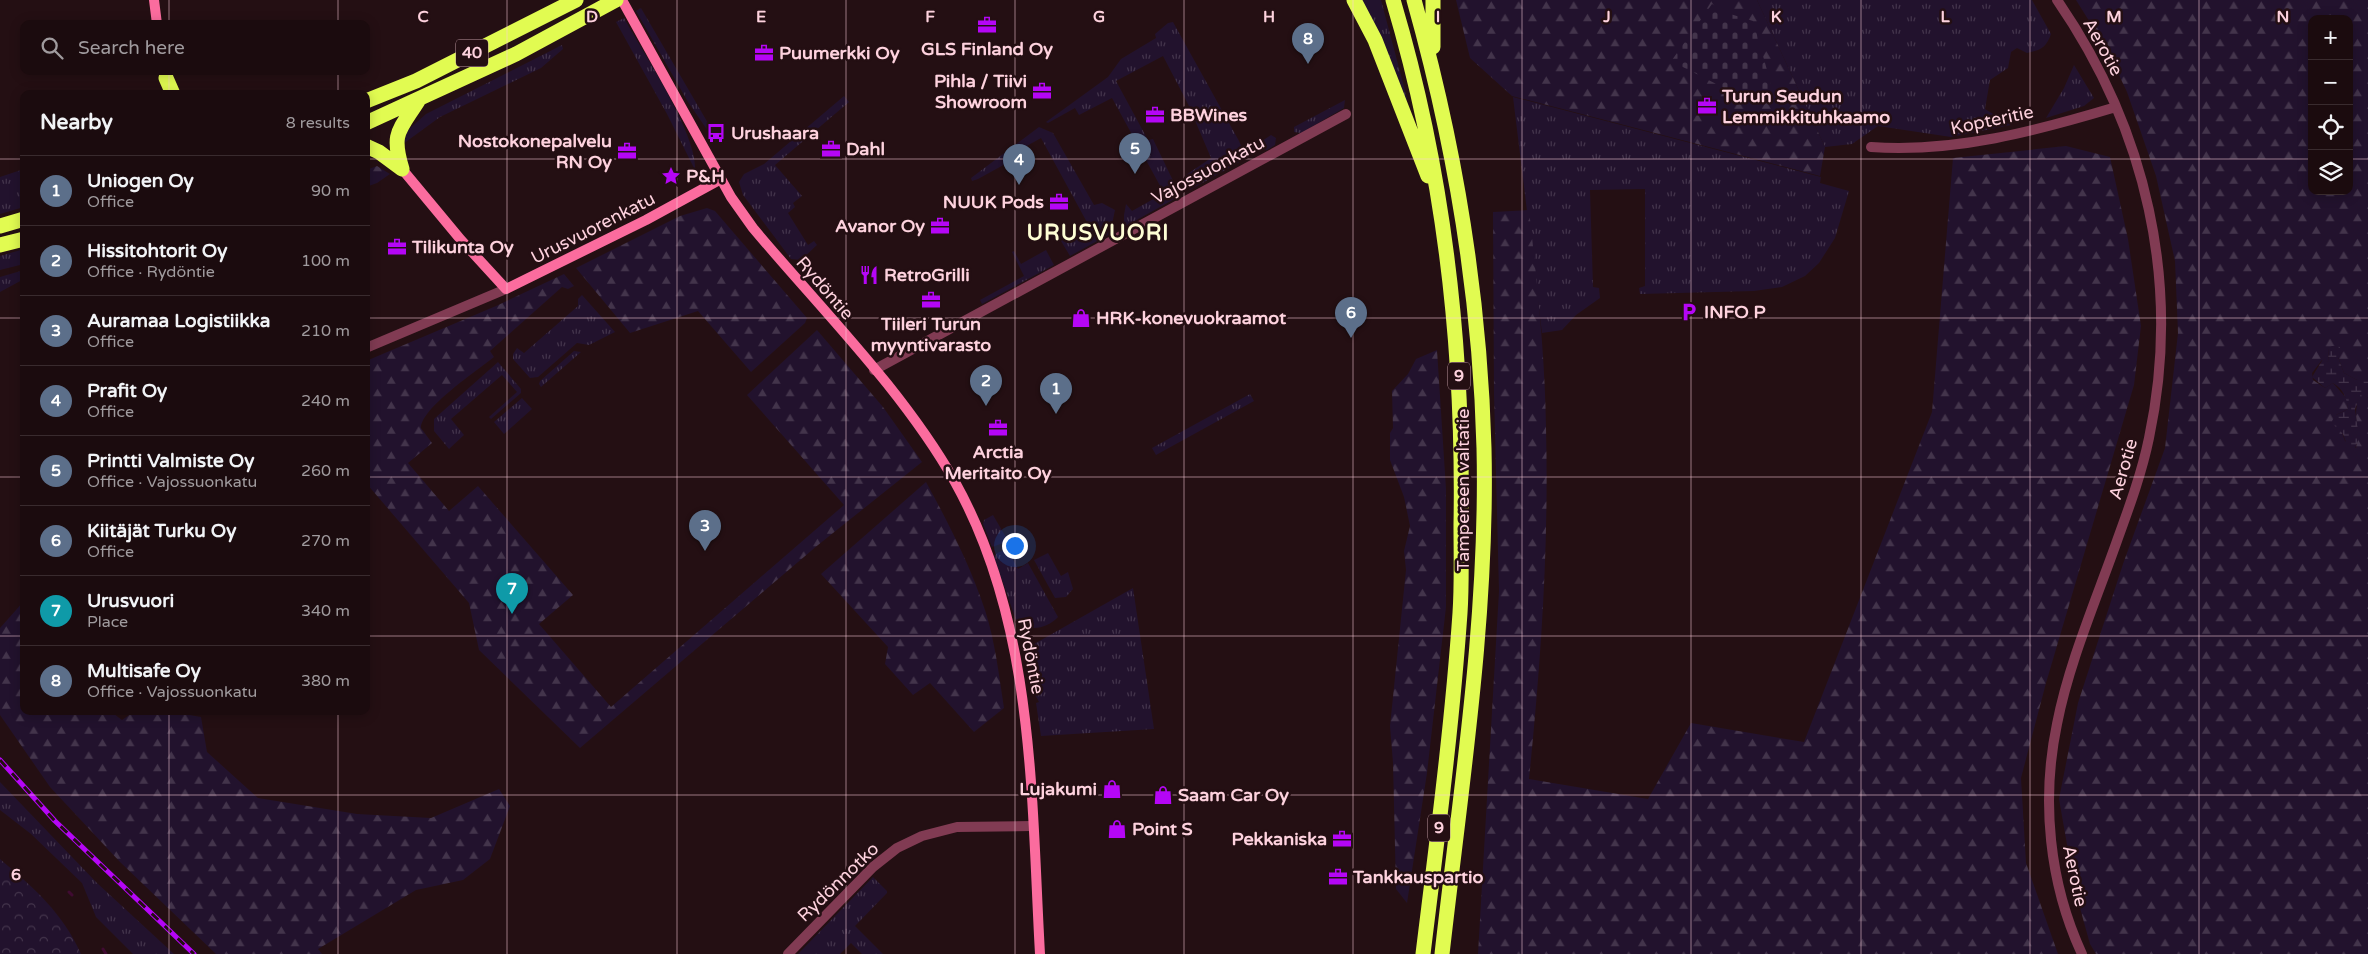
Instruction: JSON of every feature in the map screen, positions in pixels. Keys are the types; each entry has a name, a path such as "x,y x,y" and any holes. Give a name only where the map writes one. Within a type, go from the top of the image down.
{"highway":[{"name":"40","path":"370,99 416,81 576,0"},
{"name":"40","path":"370,121 418,101 516,54 616,0"},
{"path":"1354,0 1389,74 1440,206"},
{"name":"Tampereen valtatie","path":"1393,0 1423,119 1440,206 1452,294 1458,366 1462,475 1460,610 1447,757 1423,954"},
{"name":"Tampereen valtatie","path":"1414,0 1434,69 1458,194 1473,288 1480,359 1484,450 1481,578 1474,681 1442,953"},
{"path":"1433,0 1434,69"},
{"path":"165,75 166,90"},
{"path":"165,75 171,90"},
{"path":"402,170 396,142 400,130 418,101"},
{"path":"370,148 379,152 402,170"},
{"path":"0,226 20,220"},
{"path":"0,246 20,240"},
{"path":"1413,954 1430,898"}],"street":[{"path":"154,0 156,20"},
{"name":"Rydöntie","path":"622,0 721,179 753,228 874,370 923,433 969,509 992,565 1010,627 1023,696 1040,954"},
{"name":"Aerotie","path":"2056,0 2089,51 2116,107 2141,178 2150,211 2161,282 2162,310 2159,376 2149,440 2136,486 2062,701 2052,748 2049,803 2052,851 2067,917 2082,954"},
{"name":"Kopteritie","path":"1871,147 1907,149 1975,143 2116,107"},
{"name":"Vajossuonkatu","path":"874,370 1346,114"},
{"path":"402,170 461,240 506,289"},
{"name":"Urusvuorenkatu","path":"370,346 506,289 646,220 721,179"},
{"name":"Rydönnotko","path":"788,954 873,867 897,848 922,836 957,827 1032,826"}],"green space":[{"path":"1360,0 1381,0 1407,98 1406,106"},
{"path":"1456,0 1757,0 1825,147 1820,176 1512,96 1470,58"},
{"path":"1757,0 2032,0 2051,34 2045,45 2039,49 2027,53 2017,48 2011,52 2008,68 1990,80 1985,109 2011,125 1951,137 1878,126 1852,144 1825,147"},
{"path":"2076,0 2368,0 2368,379 2357,380 2344,373 2338,357 2329,348 2328,362 2322,360 2312,373 2313,380 2325,388 2333,383 2347,399 2348,409 2336,415 2345,441 2356,448 2358,400 2361,393 2368,398 2368,954 2096,954 2090,944 2075,890 2059,799 2078,703 2123,564 2165,448 2178,333 2175,261 2156,176 2127,92 2106,48"},
{"path":"1712,4 1727,13 1753,21 1773,91 1734,93 1673,62 1672,60"},
{"path":"641,8 712,130 710,134 688,102 636,11"},
{"path":"624,18 679,115 694,155 695,170 667,114 616,22"},
{"path":"1173,22 1239,141 1243,150 1243,160 1190,190 1185,181 1186,175 1211,158 1188,104 1163,56 1116,81 1148,140 1153,139 1178,191 1178,197 1124,227 1126,204 1132,211 1164,193 1112,98 1079,115 1075,108 1048,123 1046,122 1108,77 1121,59 1156,38 1155,34 1168,23"},
{"path":"562,45 563,49 541,68 440,117 403,144 408,130 426,114"},
{"path":"2074,65 2094,98 2084,106 2046,118 2064,88"},
{"path":"844,96 849,102 775,165 802,196 793,203 795,207 788,213 808,245 814,241 817,245 801,260 791,259 743,195 739,182 744,174 764,164"},
{"path":"1513,97 1821,177 1820,183 1849,191 1835,238 1819,263 1805,276 1782,287 1754,291 1640,294 1639,288 1645,286 1645,189 1590,190 1593,287 1599,288 1600,298 1576,315 1562,330 1542,333"},
{"path":"1345,100 1344,108 1301,133 1294,132 1294,127"},
{"path":"1039,127 1053,133 1094,205 1102,203 1115,210 1110,234 1070,256 1061,241 1089,226 1041,138 1016,152 1018,157 978,179 972,181 971,178"},
{"path":"1271,135 1276,138 1275,145 1267,150 1262,150 1259,143"},
{"path":"2066,146 2110,157 2128,239 2141,326 2134,385 2046,683 2021,778 2026,863 2058,954 1478,954 1499,591 1494,394 1493,212 1529,210 1538,291 1544,373 1547,472 1545,560 1537,691 1529,779 1648,799 1691,723 1804,742 1932,412 1953,158"},
{"path":"377,166 390,174 370,186 370,169"},
{"path":"20,170 20,208 0,214 0,177"},
{"path":"707,208 715,211 807,318 805,323 751,372 698,311 630,333 576,268 680,216"},
{"path":"20,250 20,265 0,270 0,256"},
{"path":"1046,250 1054,265 982,304 980,300 1024,276 1012,252 1014,251 1021,264"},
{"path":"20,271 20,281 0,292 0,277"},
{"path":"564,274 574,286 568,289 562,287 490,351 494,357 430,410 423,420 421,428 432,443 408,463 449,511 478,486 573,595 539,624 611,707 844,505 747,395 817,330 883,407 922,462 818,545 580,748 479,650 469,603 370,488 370,359 496,306"},
{"path":"582,295 615,332 589,345 577,343 538,377 530,378 513,359 513,354 517,348 524,353 578,306 578,299"},
{"path":"2339,346 2342,352 2338,357 2344,373 2357,380 2360,378 2368,379 2368,398 2361,394 2355,409 2359,438 2354,451 2348,448 2343,434 2332,421 2336,415 2348,409 2344,394 2333,383 2325,388 2312,377 2323,359 2328,362 2329,348"},
{"path":"1437,350 1446,489 1446,607 1427,773 1407,903 1396,889 1393,763 1390,726 1406,570 1404,551 1410,526 1404,497 1390,460 1390,433 1393,428 1392,391 1408,374 1416,359"},
{"path":"574,351 581,352 541,387 540,381"},
{"path":"498,362 521,389 521,393 491,419 489,417 517,392 502,375 451,419 464,435 449,449 434,431 434,419"},
{"path":"1250,394 1254,401 1156,455 1152,448"},
{"path":"522,398 532,409 504,434 494,422"},
{"path":"926,482 951,529 973,577 985,610 994,646 1004,708 974,732 930,683 913,695 885,664 888,647 821,574"},
{"path":"993,515 1007,539 1006,542 992,547 983,524 984,520"},
{"path":"1007,549 1018,569 1028,563 1058,617 1043,627 1026,627 1016,620 994,557 997,553"},
{"path":"1048,553 1061,576 1068,572 1073,589 1066,597 1055,598 1034,560"},
{"path":"1133,588 1154,729 1041,736 1036,703 1039,702 1028,682 1024,657 1027,648"},
{"path":"20,606 20,715 115,715 122,720 129,715 190,715 201,717 207,752 258,798 357,814 431,818 499,789 510,806 490,859 463,880 416,890 318,949 322,954 216,954 120,862 50,787 0,715 0,628"},
{"path":"0,782 97,883 174,954 133,954 96,917 82,883 31,834 0,810"},
{"path":"0,859 36,891 56,913 81,954 0,954"},
{"path":"873,877 887,893 855,926 883,954 862,954 851,943 840,954 798,954"}],"waterway":[{"path":"69,892 72,895"},
{"path":"103,949 106,954"}],"railway":[{"path":"0,760 55,821 194,954"}],"place":[{"name":"GLS Finland Oy","path":"987,25"},
{"name":"Puumerkki Oy","path":"764,53"},
{"name":"Multisafe Oy","path":"1308,64"},
{"name":"Pihla / Tiivi Showroom","path":"1042,91"},
{"name":"Turun Seudun Lemmikkituhkaamo","path":"1707,106"},
{"name":"BBWines","path":"1155,115"},
{"name":"Urushaara","path":"716,133"},
{"name":"Dahl","path":"831,149"},
{"name":"Nostokonepalvelu RN Oy","path":"627,151"},
{"name":"Printti Valmiste Oy","path":"1135,174"},
{"name":"P&H","path":"671,176"},
{"name":"Prafit Oy","path":"1019,185"},
{"name":"NUUK Pods","path":"1059,202"},
{"name":"Avanor Oy","path":"940,226"},
{"name":"Tilikunta Oy","path":"397,247"},
{"name":"RetroGrilli","path":"869,275"},
{"name":"Tiileri Turun myyntivarasto","path":"931,300"},
{"name":"INFO P","path":"1689,312"},
{"name":"HRK-konevuokraamot","path":"1081,318"},
{"name":"Kiitäjät Turku Oy","path":"1351,338"},
{"name":"Hissitohtorit Oy","path":"986,406"},
{"name":"Uniogen Oy","path":"1056,414"},
{"name":"Arctia Meritaito Oy","path":"998,428"},
{"name":"Auramaa Logistiikka","path":"705,551"},
{"name":"Urusvuori","path":"512,614"},
{"name":"Lujakumi","path":"1112,789"},
{"name":"Saam Car Oy","path":"1163,795"},
{"name":"Point S","path":"1117,829"},
{"name":"Pekkaniska","path":"1342,839"},
{"name":"Tankkauspartio","path":"1338,877"}],"district":[{"name":"URUSVUORI","path":"1098,233"}]}
